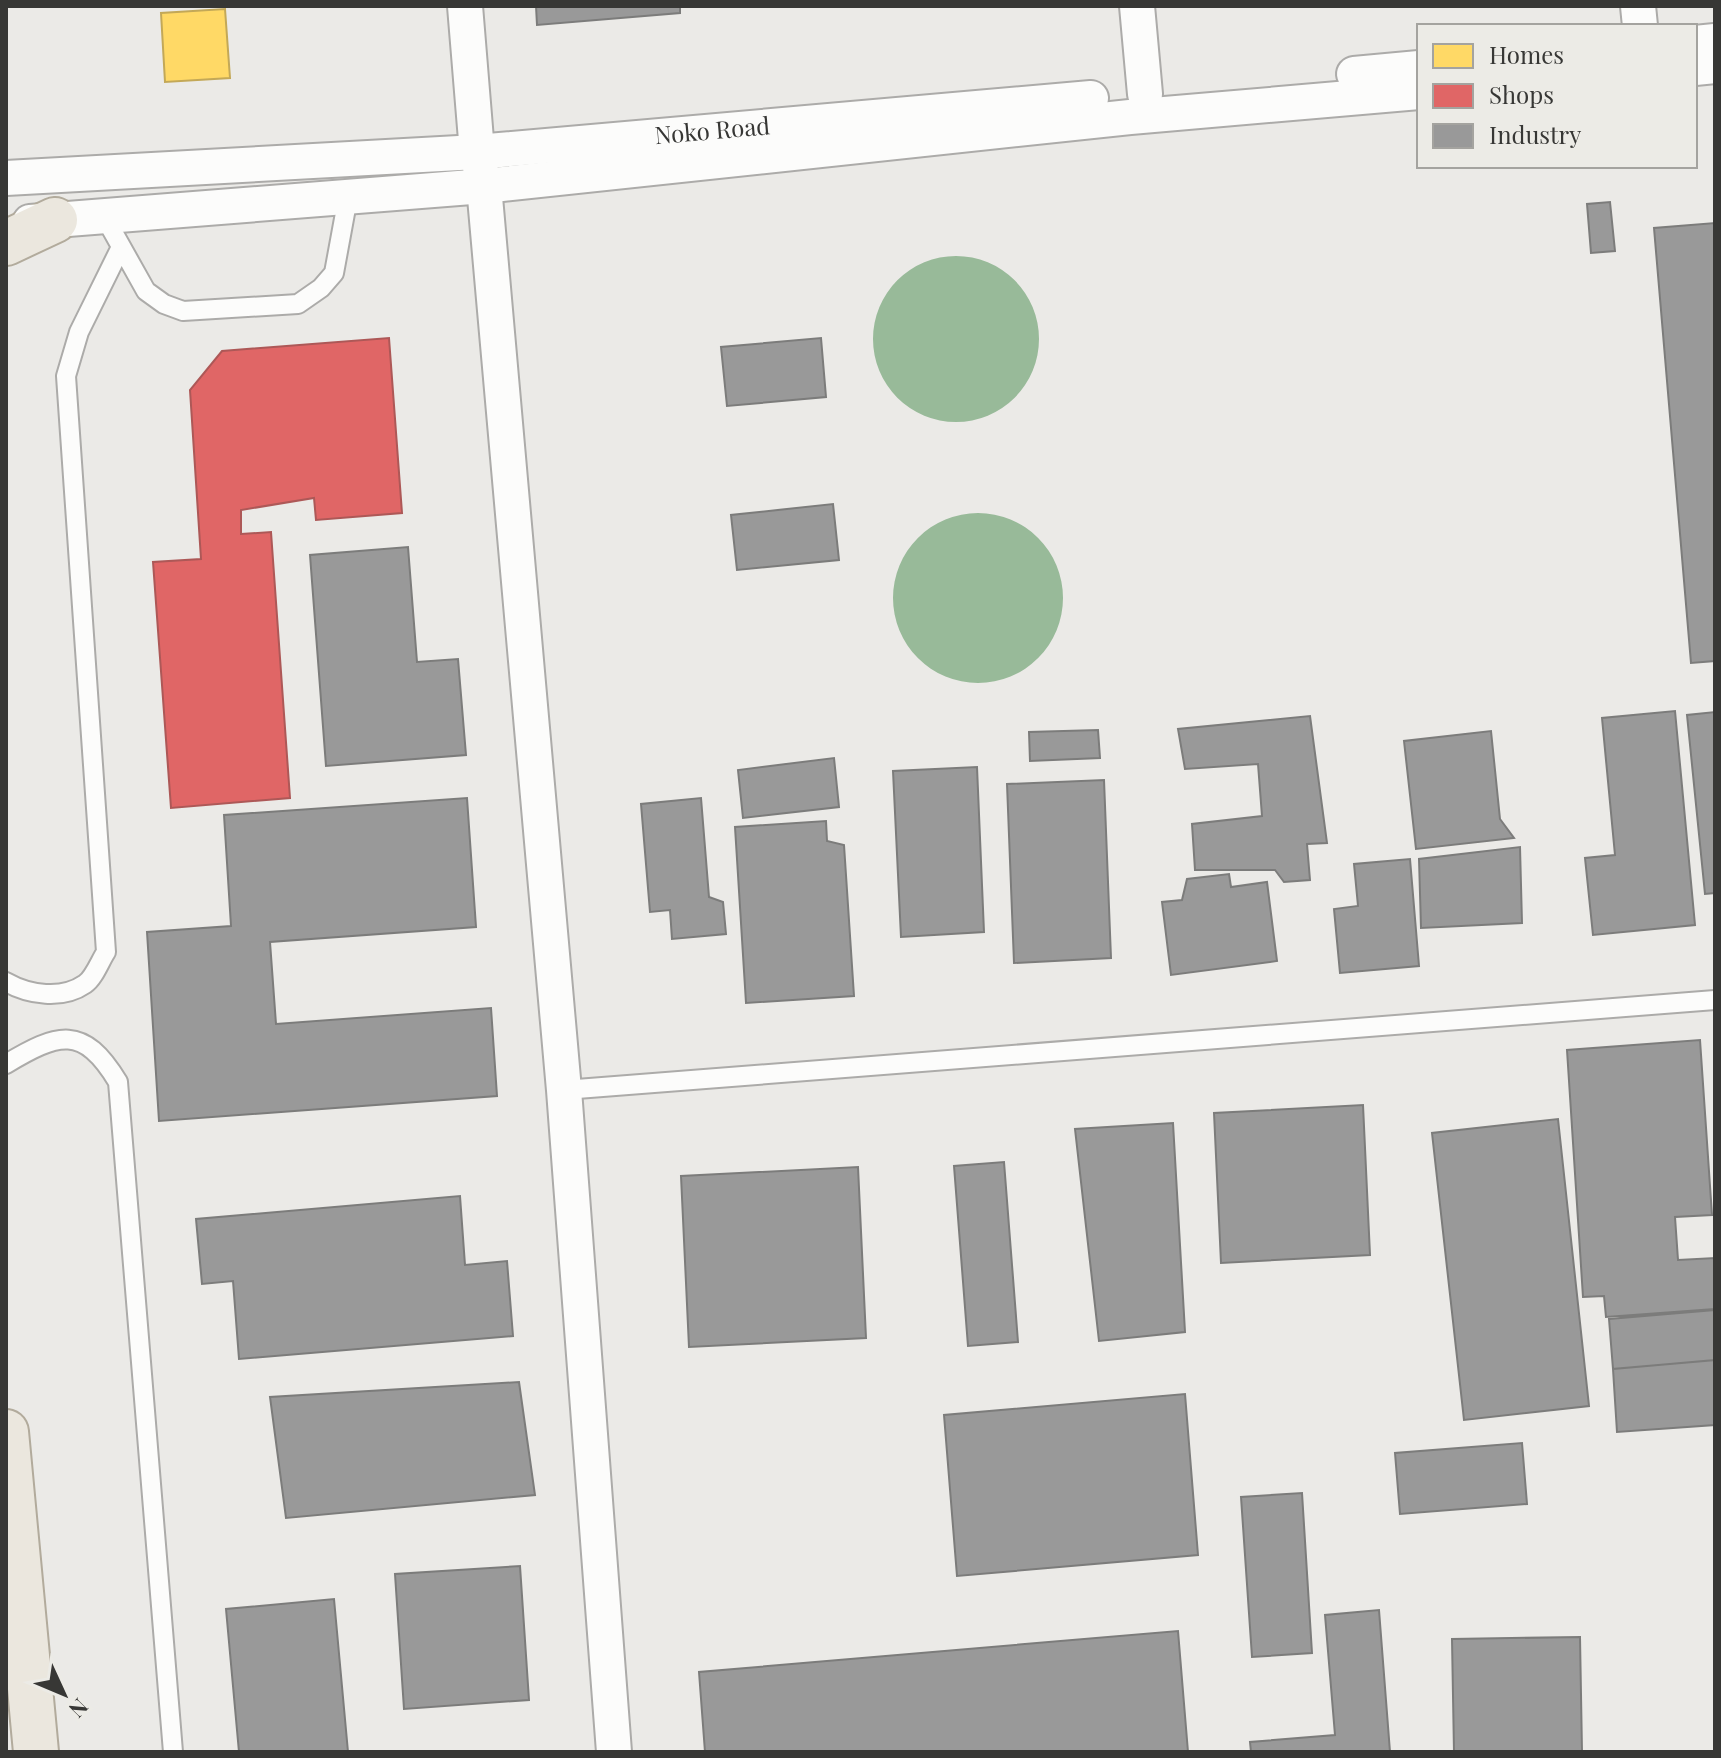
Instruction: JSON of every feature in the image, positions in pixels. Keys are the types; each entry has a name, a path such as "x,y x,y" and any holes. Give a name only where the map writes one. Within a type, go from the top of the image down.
{"main road":[{"path":"6,243 55,220"},
{"path":"6,1432 36,1752"}],"street":[{"path":"465,6 477,152 484,186 564,1090 614,1752"},
{"path":"1137,6 1145,94"},
{"name":"Noko Road","path":"6,178 477,152 1417,68"},
{"path":"6,224 484,186 1130,117 1417,92"}],"lane":[{"path":"104,216 146,291 164,304 183,311 298,304 321,288 334,273 348,197"},
{"path":"6,982 37,994 66,992 88,983 106,952 66,376 79,332 120,249"},
{"path":"564,1090 1715,1000"},
{"path":"6,1064 30,1049 67,1038 90,1047 105,1061 118,1082 173,1752"}],"shaded area":[{"path":"956,256 988,263 1014,281 1032,307 1039,339 1032,371 1014,397 988,415 956,422 924,415 898,397 880,371 873,339 880,307 898,281 924,263"},
{"path":"978,513 1010,520 1038,538 1056,566 1063,598 1056,630 1038,658 1010,676 978,683 946,676 918,658 900,630 893,598 900,566 918,538 946,520"}],"building: Homes":[{"path":"225,9 230,78 165,82 161,13"}],"building: Shops":[{"path":"389,338 402,513 316,520 314,498 241,510 241,534 271,532 290,798 171,808 153,562 201,559 190,390 222,351"}],"building: Industry":[{"path":"536,6 680,6 680,13 537,25"},
{"path":"1610,202 1615,251 1591,253 1587,204"},
{"path":"1715,223 1715,661 1691,663 1654,228"},
{"path":"821,338 826,397 727,406 721,347"},
{"path":"833,504 839,560 737,570 731,515"},
{"path":"408,547 417,662 458,659 466,755 326,766 310,555"},
{"path":"1675,711 1695,925 1593,935 1585,858 1615,855 1602,718"},
{"path":"1715,712 1715,893 1705,894 1687,715"},
{"path":"1310,716 1327,843 1307,844 1310,880 1284,882 1275,870 1195,870 1192,824 1262,816 1258,764 1185,769 1178,729"},
{"path":"1098,730 1100,758 1030,761 1029,732"},
{"path":"1491,731 1500,819 1514,838 1416,849 1404,741"},
{"path":"834,758 839,807 743,818 738,770"},
{"path":"977,767 984,932 901,937 893,771"},
{"path":"1104,780 1111,958 1014,963 1007,784"},
{"path":"467,798 476,927 270,942 276,1024 491,1008 497,1096 159,1121 147,932 231,926 224,815"},
{"path":"701,798 709,897 723,902 726,934 672,939 670,910 650,912 641,804"},
{"path":"826,821 827,841 844,845 854,996 746,1003 735,827"},
{"path":"1520,847 1522,923 1421,928 1419,859"},
{"path":"1410,859 1419,966 1340,973 1334,909 1358,906 1354,864"},
{"path":"1229,874 1231,887 1267,882 1277,961 1171,975 1162,902 1182,900 1187,879"},
{"path":"1700,1040 1712,1215 1675,1217 1678,1260 1715,1258 1715,1309 1606,1317 1604,1296 1583,1297 1567,1050"},
{"path":"1363,1105 1370,1255 1221,1263 1214,1113"},
{"path":"1558,1119 1589,1406 1464,1420 1432,1133"},
{"path":"1173,1123 1185,1332 1099,1341 1075,1129"},
{"path":"1004,1162 1018,1342 968,1346 954,1166"},
{"path":"858,1167 866,1338 689,1347 681,1176"},
{"path":"460,1196 465,1265 507,1261 513,1336 239,1359 233,1281 202,1284 196,1219"},
{"path":"1715,1310 1715,1360 1613,1369 1609,1319"},
{"path":"1715,1360 1715,1425 1617,1432 1613,1369"},
{"path":"519,1382 535,1495 286,1518 270,1397"},
{"path":"1185,1394 1198,1555 957,1576 944,1415"},
{"path":"1522,1443 1527,1504 1400,1514 1395,1453"},
{"path":"1302,1493 1312,1653 1252,1657 1241,1497"},
{"path":"520,1566 529,1700 404,1709 395,1574"},
{"path":"334,1599 348,1752 239,1752 226,1609"},
{"path":"1379,1610 1390,1752 1251,1752 1250,1742 1335,1735 1325,1615"},
{"path":"1178,1631 1188,1752 705,1752 699,1672"},
{"path":"1580,1637 1582,1752 1454,1752 1452,1639"}]}
